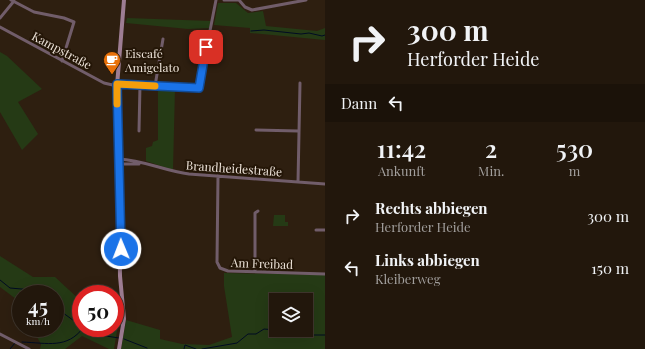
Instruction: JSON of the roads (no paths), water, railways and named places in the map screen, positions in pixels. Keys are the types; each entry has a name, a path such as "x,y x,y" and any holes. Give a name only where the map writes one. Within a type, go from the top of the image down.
{"main road":[{"path":"119,349 124,320 120,276 117,85 124,0"}],"street":[{"path":"0,18 13,0 34,12 64,18 74,22 62,61"},
{"name":"Kampstraße","path":"0,27 104,83 117,85 199,88 216,0"},
{"path":"224,0 238,0 245,7 252,10 306,0"},
{"path":"155,86 163,39"},
{"path":"298,182 300,83"},
{"path":"139,131 140,85"},
{"path":"256,130 298,131"},
{"name":"Brandheidestraße","path":"119,159 132,160 172,172 325,184"},
{"name":"Brandheidestraße","path":"119,164 143,164"},
{"name":"Am Freibad","path":"218,176 217,264 225,270 325,274"},
{"path":"255,271 255,217 258,211"},
{"path":"316,230 325,230"},
{"path":"0,334 29,349"}],"waterway":[{"path":"251,31 264,30 301,34 309,33 322,36 325,35"},
{"path":"0,280 12,288"},
{"path":"64,314 72,319"},
{"path":"202,349 237,343 248,334 256,334 264,329 269,329"},
{"path":"313,335 325,335"},
{"path":"22,342 49,344 64,342 74,337"},
{"path":"112,337 119,338"},
{"path":"124,339 147,348"},
{"path":"10,349 15,343"},
{"path":"184,349 185,345 196,349"}],"place":[{"name":"Eiscafé Amigelato","path":"112,75"}]}
